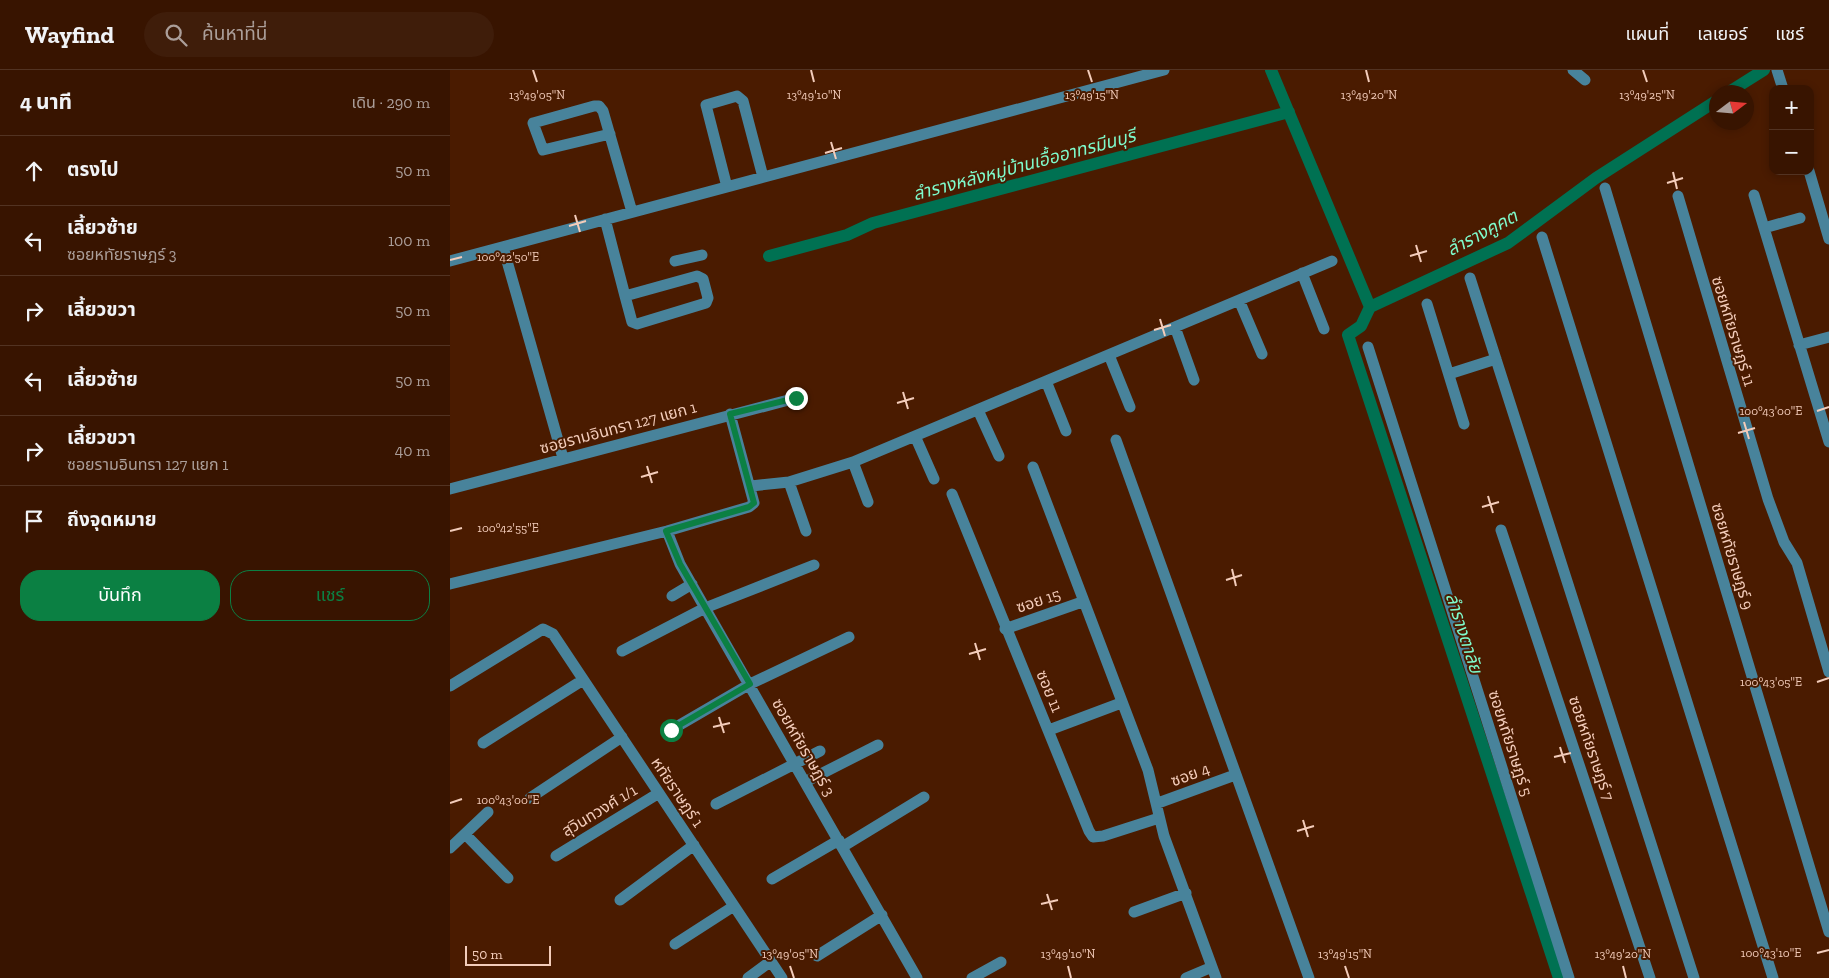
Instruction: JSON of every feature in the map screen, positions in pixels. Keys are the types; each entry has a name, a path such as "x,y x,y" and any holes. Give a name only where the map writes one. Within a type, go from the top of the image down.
{"street":[{"path":"450,261 1164,70"},
{"path":"1573,70 1585,80"},
{"path":"1777,70 1783,85"},
{"path":"727,187 706,108 710,103 737,96 743,101 763,178"},
{"path":"610,134 543,150 533,123 599,106 603,111 610,134 632,212"},
{"path":"1809,175 1829,238"},
{"name":"ซอยหทัยราษฎร์ 9","path":"1605,188 1829,932"},
{"path":"1754,195 1829,442"},
{"name":"ซอยหทัยราษฎร์ 11","path":"1678,196 1768,499 1784,542 1797,563 1829,672"},
{"path":"1764,228 1800,218"},
{"path":"606,220 630,318 632,322 637,324 706,303 708,298 703,279 697,276 625,296"},
{"path":"1542,236 1773,978"},
{"path":"503,247 563,458"},
{"path":"675,262 697,256 697,276"},
{"path":"750,486 789,482 853,462 1332,260"},
{"path":"1302,273 1324,329"},
{"path":"1470,278 1694,978"},
{"path":"1240,300 1262,354"},
{"path":"1427,304 1464,424"},
{"path":"1174,327 1194,380"},
{"path":"1799,345 1829,337"},
{"name":"ซอยหทัยราษฎร์ 5","path":"1368,347 1569,978"},
{"path":"1109,355 1130,407"},
{"path":"1449,374 1496,359"},
{"path":"1046,381 1066,431"},
{"name":"ซอยรามอินทรา 127 แยก 1","path":"450,488 796,398"},
{"path":"978,410 998,456"},
{"path":"450,584 666,531 749,507 754,503 730,414"},
{"path":"915,436 934,479"},
{"path":"1116,440 1309,978"},
{"path":"853,462 868,502"},
{"path":"1033,467 1082,602 1148,770 1158,803 1159,818 1214,973 1186,978"},
{"path":"789,482 806,531"},
{"name":"ซอย 11","path":"952,494 1005,629 1093,837 1103,836 1159,818"},
{"name":"ซอยหทัยราษฎร์ 7","path":"1501,530 1650,978"},
{"name":"ซอยหทัยราษฎร์ 3","path":"666,531 705,608 918,978"},
{"path":"622,651 705,608 814,565"},
{"path":"672,596 692,584"},
{"name":"ซอย 15","path":"1005,629 1082,602"},
{"name":"หทัยราษฎร์ 1","path":"450,686 543,630 553,634 782,978"},
{"path":"671,730 750,684 849,637"},
{"path":"483,743 583,680"},
{"path":"1049,730 1121,703"},
{"path":"530,798 622,737"},
{"path":"805,782 878,745"},
{"path":"716,804 794,762 820,751"},
{"name":"ซอย 4","path":"1158,803 1235,774"},
{"name":"สุวินทวงศ์ 1/1","path":"556,856 659,793"},
{"path":"772,879 840,844 924,796"},
{"path":"450,848 488,812"},
{"path":"465,834 508,878"},
{"path":"620,900 694,845"},
{"path":"1134,912 1186,893"},
{"path":"676,944 734,906"},
{"path":"817,956 882,915"},
{"path":"748,978 771,961"},
{"path":"972,978 1002,962"}],"waterway":[{"name":"ลำรางคูคต","path":"1271,70 1370,307 1508,243 1596,178 1709,105"},
{"name":"ลำรางคูคต","path":"1740,85 1764,70"},
{"name":"ลำรางหลังหมู่บ้านเอื้ออาทรมีนบุรี","path":"769,256 847,235 873,223 1289,112"},
{"name":"ลำรางตาลัย","path":"1370,307 1361,326 1348,335 1559,978"}],"route":[{"path":"671,730 750,684 680,564 666,531 749,507 754,503 730,414 796,398"}]}
